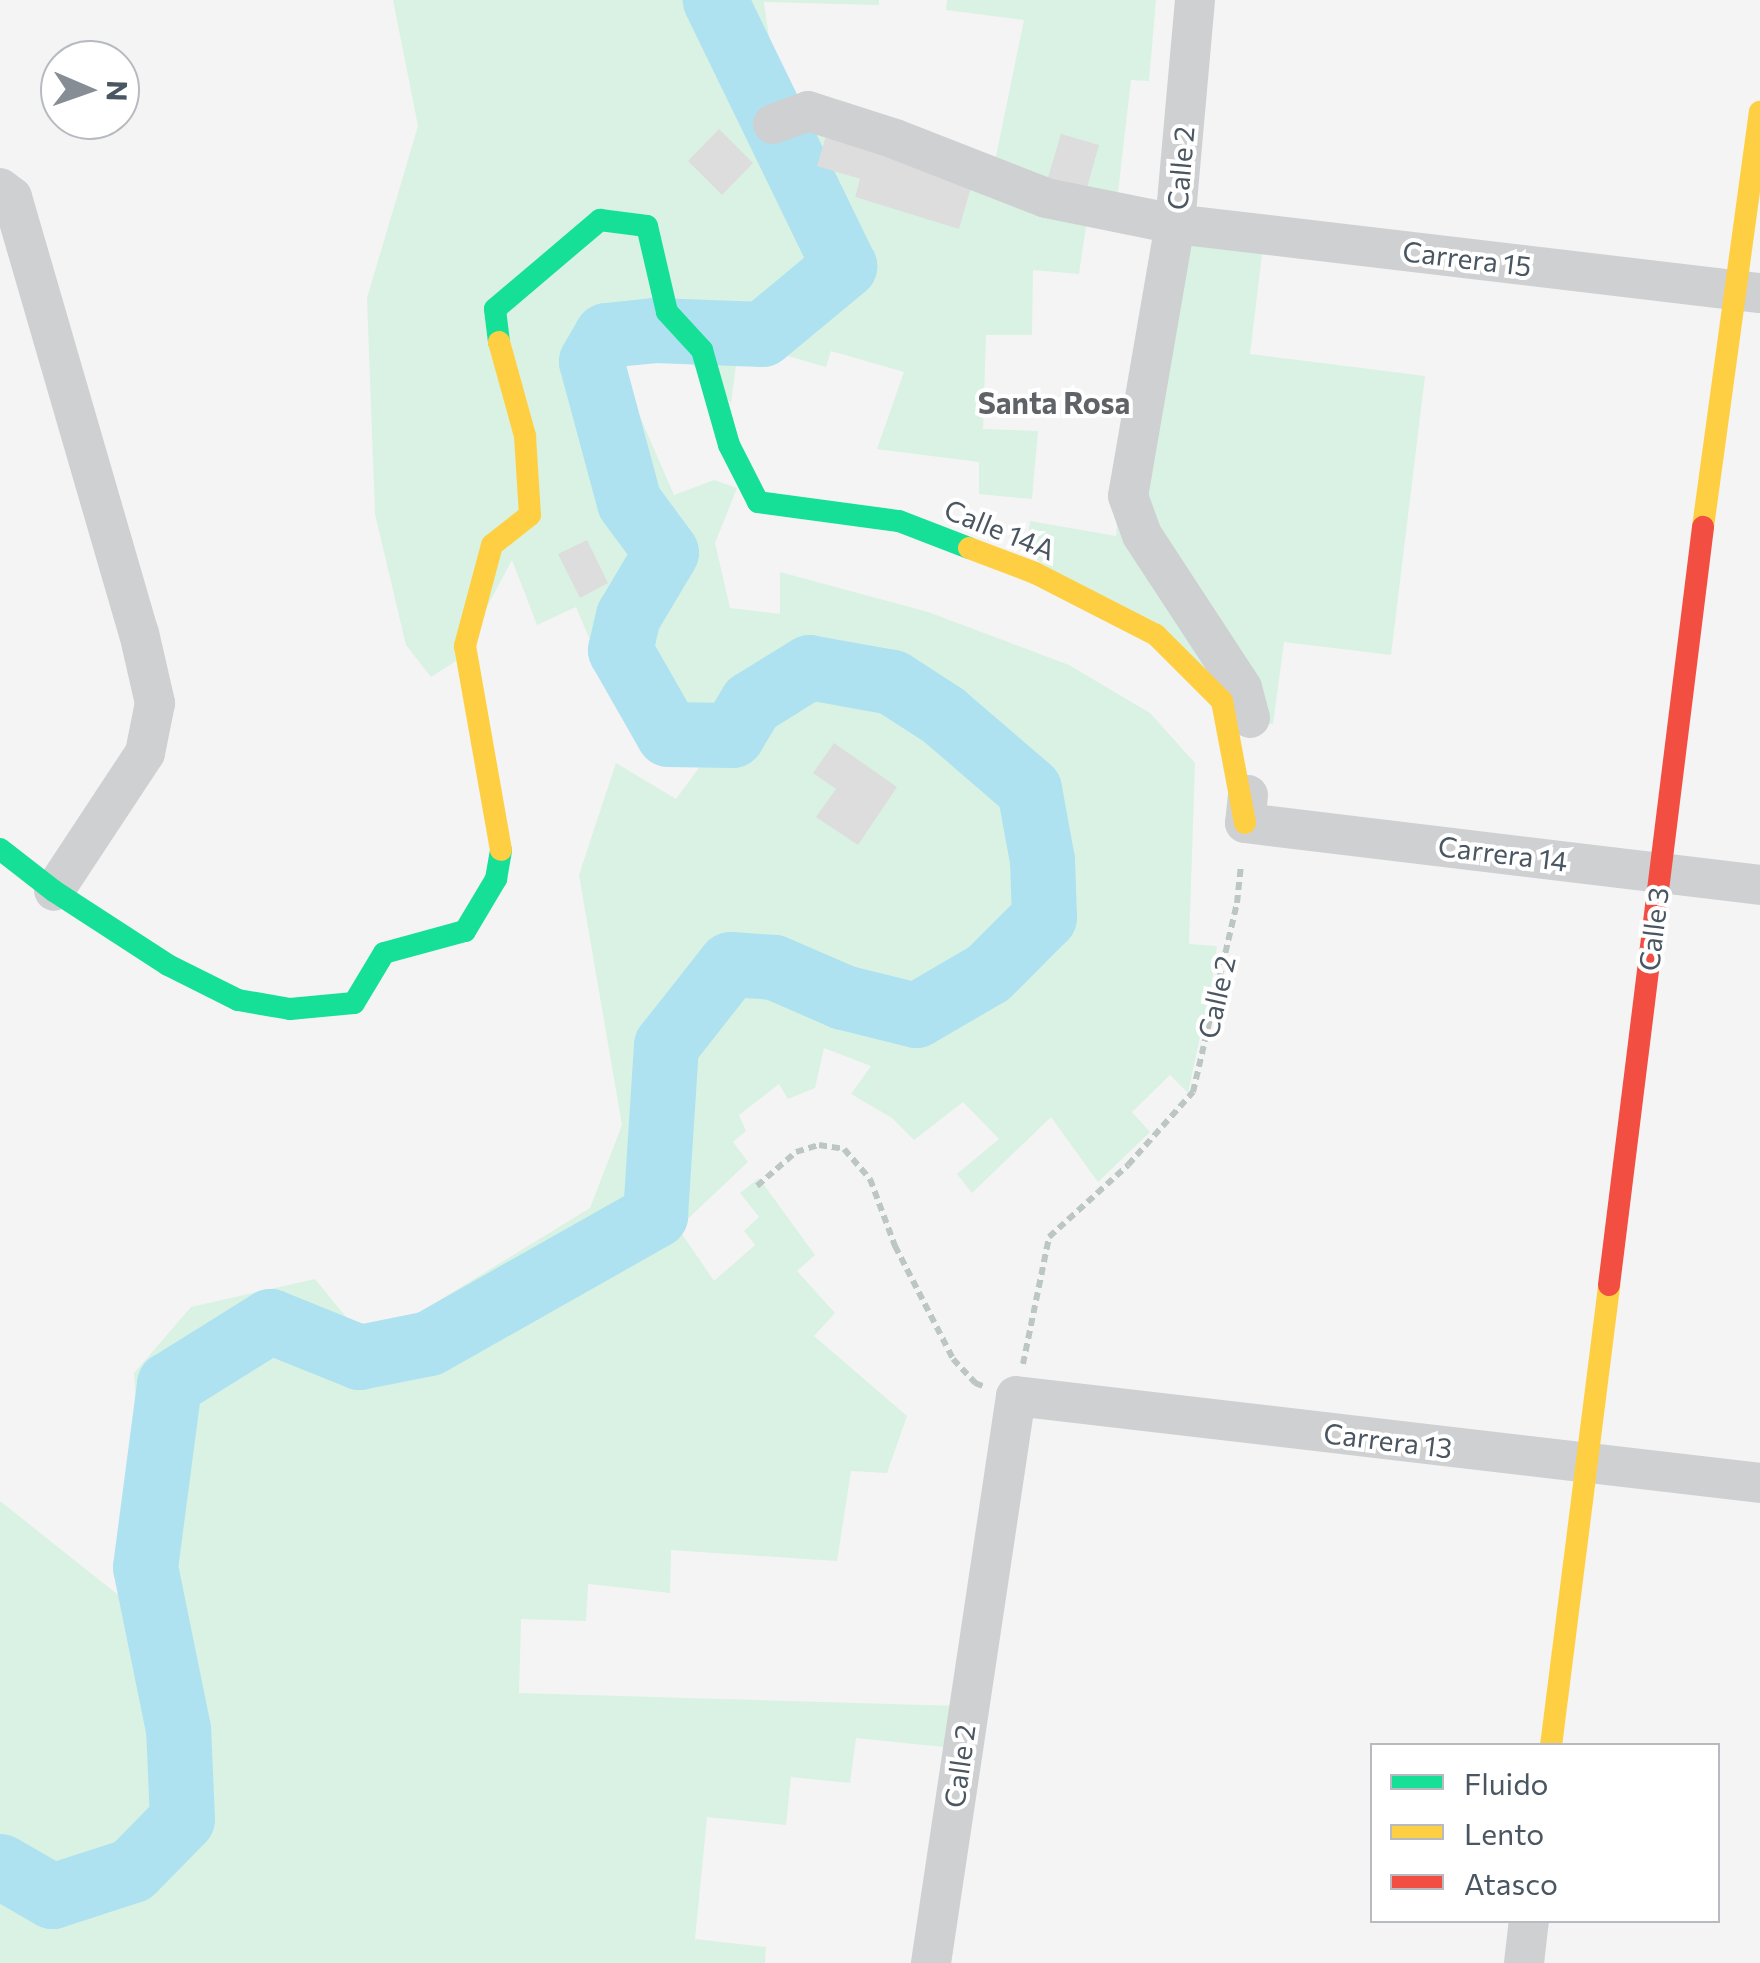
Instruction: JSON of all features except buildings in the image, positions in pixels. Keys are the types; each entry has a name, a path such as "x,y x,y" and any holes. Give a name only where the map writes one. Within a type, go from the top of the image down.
{"street":[{"name":"Calle 2","path":"1194,0 1175,224 1128,496 1142,535 1242,688 1253,728 1246,823"},
{"name":"Carrera 15","path":"773,124 808,111 1046,198 1175,224 1746,290"},
{"name":"Calle 3","path":"1551,1743 1660,871 1746,290 1760,112"},
{"path":"0,188 12,197 139,633 155,703 145,753 54,892 0,848"},
{"name":"Calle 14A","path":"54,892 203,983 238,1000 290,1009 354,1004 384,952 465,932 496,880 502,857 464,646 492,545 530,514 525,436 494,324 496,308 518,285 600,220 646,226 667,312 702,350 729,445 758,502 899,521 1035,574 1156,635 1222,701 1246,823"},
{"name":"Carrera 14","path":"1246,823 1760,885"},
{"name":"Calle 2","path":"931,1963 1016,1396"},
{"name":"Carrera 13","path":"1016,1396 1760,1483"},
{"path":"1524,1963 1529,1923"}],"path":[{"name":"Calle 2","path":"1016,1396 1049,1237 1128,1166 1193,1092 1237,904 1246,823"},
{"path":"757,1186 796,1152 819,1145 844,1149 870,1179 895,1246 953,1359 975,1384 1016,1396"}],"green space":[{"path":"393,0 879,0 879,5 764,2 779,109 828,129 818,166 860,179 855,197 959,228 975,174 1087,220 1079,274 1033,270 1032,335 986,335 983,429 1038,431 1032,499 979,494 979,462 877,449 904,372 831,351 826,367 739,342 731,403 665,337 613,345 613,354 674,495 714,480 737,488 715,543 730,608 780,614 780,572 928,612 1069,665 1150,713 1195,763 1189,944 1217,946 1212,980 1188,1093 1170,1075 1132,1112 1150,1132 1098,1182 1051,1117 972,1193 957,1174 999,1139 963,1102 914,1140 892,1118 851,1094 871,1066 824,1048 815,1088 788,1099 779,1084 739,1115 746,1131 733,1142 748,1162 678,1228 714,1281 755,1245 744,1231 759,1217 740,1193 759,1178 815,1255 797,1271 835,1313 814,1336 907,1416 887,1473 851,1471 837,1561 671,1550 670,1593 588,1584 586,1621 521,1619 519,1693 959,1706 953,1748 856,1738 850,1783 791,1777 786,1825 707,1817 695,1939 766,1947 765,1963 0,1963 0,1501 122,1598 133,1532 138,1431 134,1373 191,1307 315,1279 368,1344 590,1208 622,1125 579,875 616,763 676,799 704,761 613,695 576,607 537,625 512,560 459,659 431,677 406,645 375,514 367,298 418,126"},
{"path":"947,0 1156,0 1149,81 1131,80 1117,201 995,161 1024,20 946,10"},
{"path":"1184,236 1263,246 1250,354 1425,376 1391,655 1284,642 1273,724 1263,723 1156,533 1141,493"},
{"path":"1119,509 1232,698 1026,552 1030,521 1116,536"}],"waterway":[{"path":"0,1866 52,1896 132,1870 182,1819 178,1729 145,1567 169,1384 270,1321 359,1357 429,1343 655,1215 666,1045 730,964 774,967 843,997 916,1015 988,973 1044,917 1042,860 1029,789 943,715 892,682 809,667 751,703 732,735 668,734 620,650 628,616 666,552 629,502 591,361 606,335 654,330 762,334 844,266 715,0"}],"traffic: fast":[{"path":"499,342 495,309 600,220 647,226 667,312 702,350 729,445 758,502 899,521 969,548"},
{"path":"0,849 54,891 168,965 238,1000 290,1009 354,1003 384,953 465,931 496,879 501,850"}],"traffic: slow":[{"path":"1703,527 1760,112"},
{"path":"499,342 525,436 530,515 492,545 465,646 501,850"},
{"path":"969,548 1035,573 1156,635 1222,701 1245,823"},
{"path":"1551,1743 1609,1285"}],"traffic: jam":[{"path":"1609,1285 1703,527"}],"district":[{"name":"Santa Rosa","path":"1054,402"}]}
